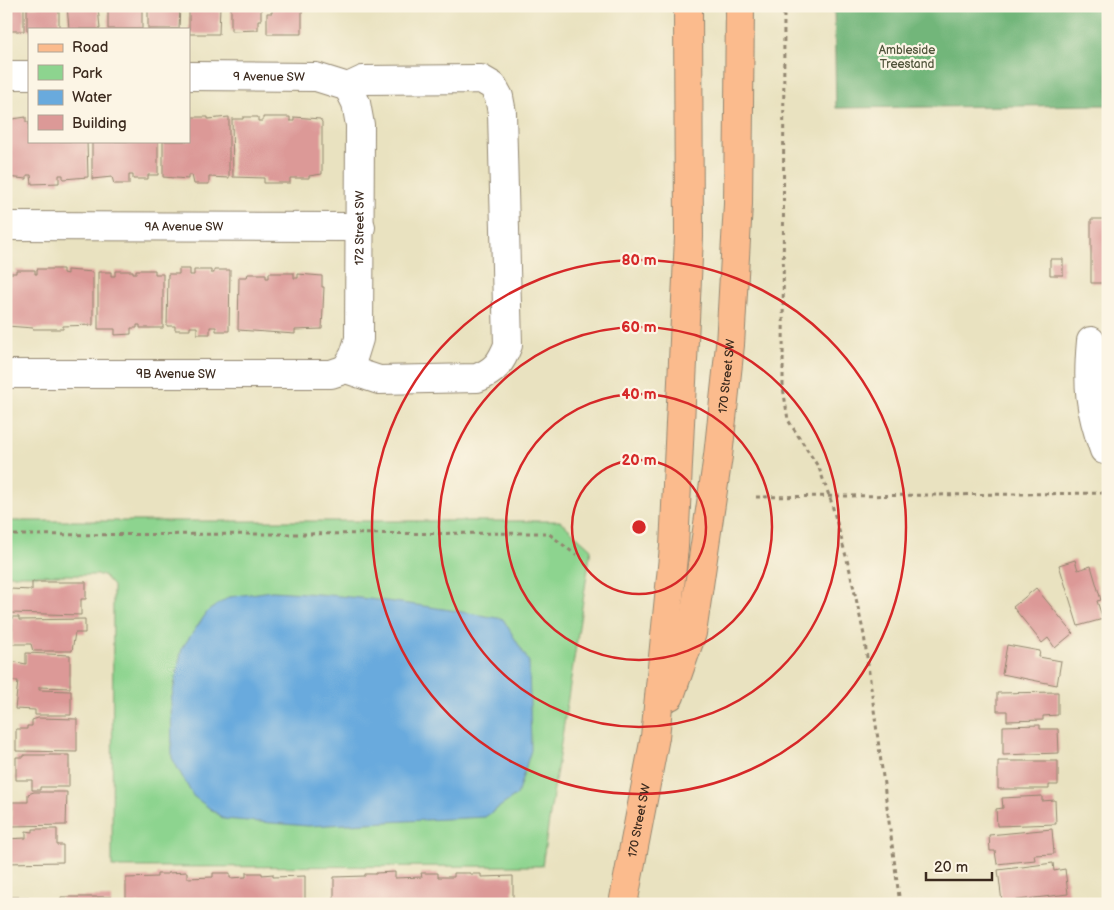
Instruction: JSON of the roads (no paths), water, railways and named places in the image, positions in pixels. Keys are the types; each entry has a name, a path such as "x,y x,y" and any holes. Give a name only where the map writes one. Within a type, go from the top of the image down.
{"main road":[{"name":"170 Street SW","path":"623,904 655,737 674,547 686,331 689,237 688,6"},
{"name":"170 Street SW","path":"655,737 692,633 718,456 731,335 738,204 740,6"}],"street":[{"path":"6,75 28,76"},
{"name":"9 Avenue SW","path":"190,76 316,77 348,87"},
{"path":"346,369 379,380 477,378 491,372 502,361 508,345 502,113 499,97 493,86 481,79 461,78 363,80 348,87"},
{"name":"172 Street SW","path":"346,369 354,355 359,339 361,227 360,125 356,103 348,87"},
{"name":"9A Avenue SW","path":"6,226 361,227"},
{"path":"1091,341 1088,380 1094,422 1104,450"},
{"name":"9B Avenue SW","path":"6,374 331,374 346,369"}],"water":[{"path":"272,591 388,601 503,619 529,662 531,750 517,795 485,817 308,826 224,819 193,796 172,758 171,701 182,648 208,611 229,597"}],"park label":[{"name":"Ambleside Treestand","path":"907,57"}]}
